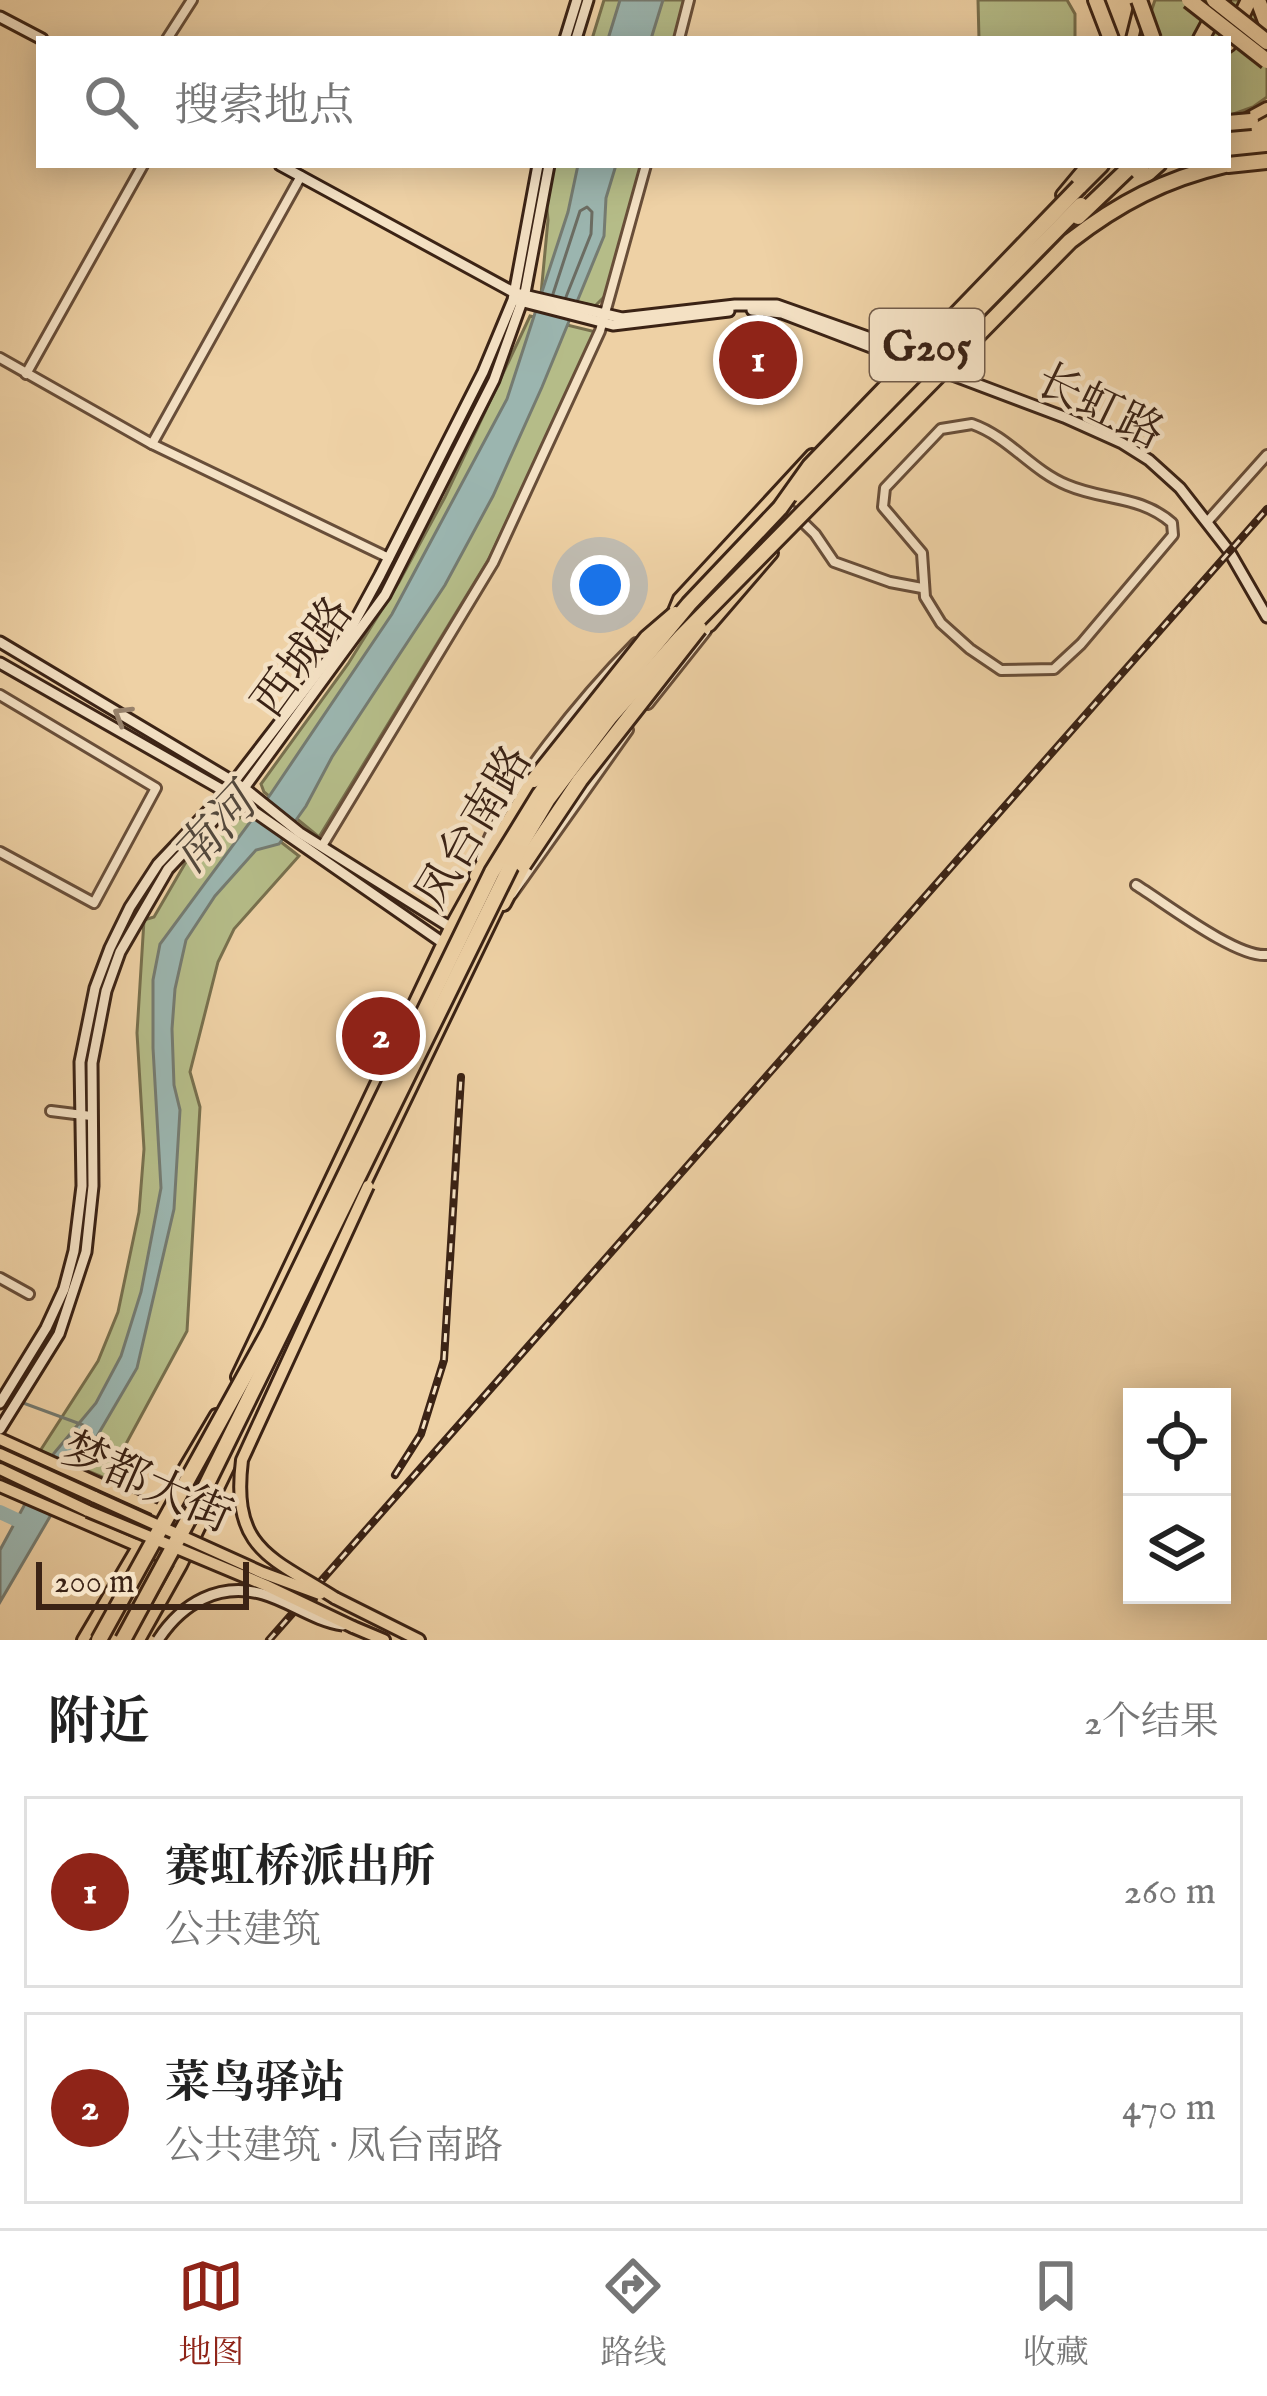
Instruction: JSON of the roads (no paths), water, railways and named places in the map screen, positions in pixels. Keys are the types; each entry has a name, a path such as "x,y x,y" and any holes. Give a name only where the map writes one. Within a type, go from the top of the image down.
{"highway":[{"path":"1096,0 1110,36"},
{"path":"1189,0 1267,61"},
{"path":"1202,36 1218,0 1267,42"},
{"path":"1253,0 1267,24"},
{"path":"1231,39 1253,0"},
{"path":"1139,5 1152,36"},
{"path":"1231,124 1267,121"},
{"path":"1231,164 1267,160"},
{"path":"1079,187 1088,168"},
{"name":"G205","path":"1079,187 1098,168"},
{"path":"913,398 931,372 1125,168"},
{"path":"777,501 818,477 1063,222 1125,168"},
{"path":"913,398 941,376 1140,168"},
{"path":"1070,241 1151,188 1214,168"},
{"name":"凤台南路","path":"99,1640 278,1314 492,872 568,754 684,601 1079,187"},
{"name":"凤台南路","path":"123,1640 201,1496 523,841 548,800 610,718 680,638 710,618 913,398"},
{"path":"477,876 534,781 647,638 684,601"},
{"path":"503,903 580,780 710,618"}],"main road":[{"path":"566,36 577,0"},
{"path":"577,36 589,0"},
{"path":"1129,0 1139,5 1133,36"},
{"path":"0,16 37,36"},
{"path":"1231,123 1267,108"},
{"name":"长虹路","path":"286,168 523,298 604,319 735,304 777,304 1122,443 1166,473 1207,522 1253,588 1267,617"},
{"name":"西城路","path":"234,790 349,632 523,298 538,168"},
{"name":"西城路","path":"1,1401 64,1289 80,1222 96,1028 113,971 141,910 190,835 234,790 385,595 494,380 523,298 548,168"},
{"name":"凤台南路","path":"777,501 1086,168"},
{"name":"凤台南路","path":"139,1640 182,1565 362,1185 474,965 503,903 506,885 580,768 686,639 942,371 1157,168"},
{"name":"凤台南路","path":"83,1640 231,1390 477,876 565,743 684,601"},
{"path":"0,642 234,790 474,965"},
{"path":"0,663 234,790"},
{"path":"296,837 322,846 481,947"},
{"name":"西城路","path":"0,1429 46,1357 75,1293 92,1204 86,1116"},
{"name":"凤台南路","path":"335,1598 287,1572 257,1546 238,1491 242,1460 378,1158"},
{"path":"1,1401 4,1408 15,1405"},
{"path":"0,1439 199,1528"},
{"name":"梦都大街","path":"0,1454 262,1573 335,1598"},
{"name":"梦都大街","path":"0,1469 384,1640"},
{"path":"0,1486 182,1565"},
{"path":"158,1640 198,1599 233,1589 266,1594 326,1623 353,1627"},
{"path":"335,1598 419,1640"}],"street":[{"path":"169,36 192,0"},
{"path":"680,36 689,0"},
{"path":"26,374 141,168"},
{"path":"322,846 494,563 604,319 645,168"},
{"path":"152,444 301,176"},
{"path":"0,358 152,444 388,558"},
{"path":"777,501 801,520 835,562 922,589 941,623 1001,670 1047,671 1061,664 1173,535 1172,523 1157,510 1126,498 1064,484 992,431 972,424 956,425 941,429 889,481 882,496 890,518 922,553 922,589"},
{"path":"1207,522 1267,455"},
{"path":"0,695 156,788 94,903 0,852"},
{"path":"1136,885 1222,938 1257,956 1267,955"},
{"path":"51,1111 86,1116"},
{"path":"0,1278 29,1294"}],"water":[{"path":"620,0 663,0 652,36 609,36"},
{"path":"577,168 615,168 606,198 604,236 493,496 445,585 332,757 306,806 279,844 256,850 215,896 186,940 172,1029 180,1110 174,1209 137,1368 0,1602 0,1550 50,1458 96,1403 121,1356 141,1292 161,1188 153,1048 153,980 160,944 270,795 392,614 507,399 568,212"}],"waterway":[{"path":"7,1397 83,1425"},
{"path":"0,1512 30,1526"}],"railway":[{"path":"269,1640 1267,509"},
{"path":"395,1475 421,1434 444,1360 461,1077"}],"place":[{"name":"赛虹桥派出所","path":"758,360"},
{"name":"菜鸟驿站","path":"381,1036"}],"water label":[{"name":"南河","path":"213,829"}]}
